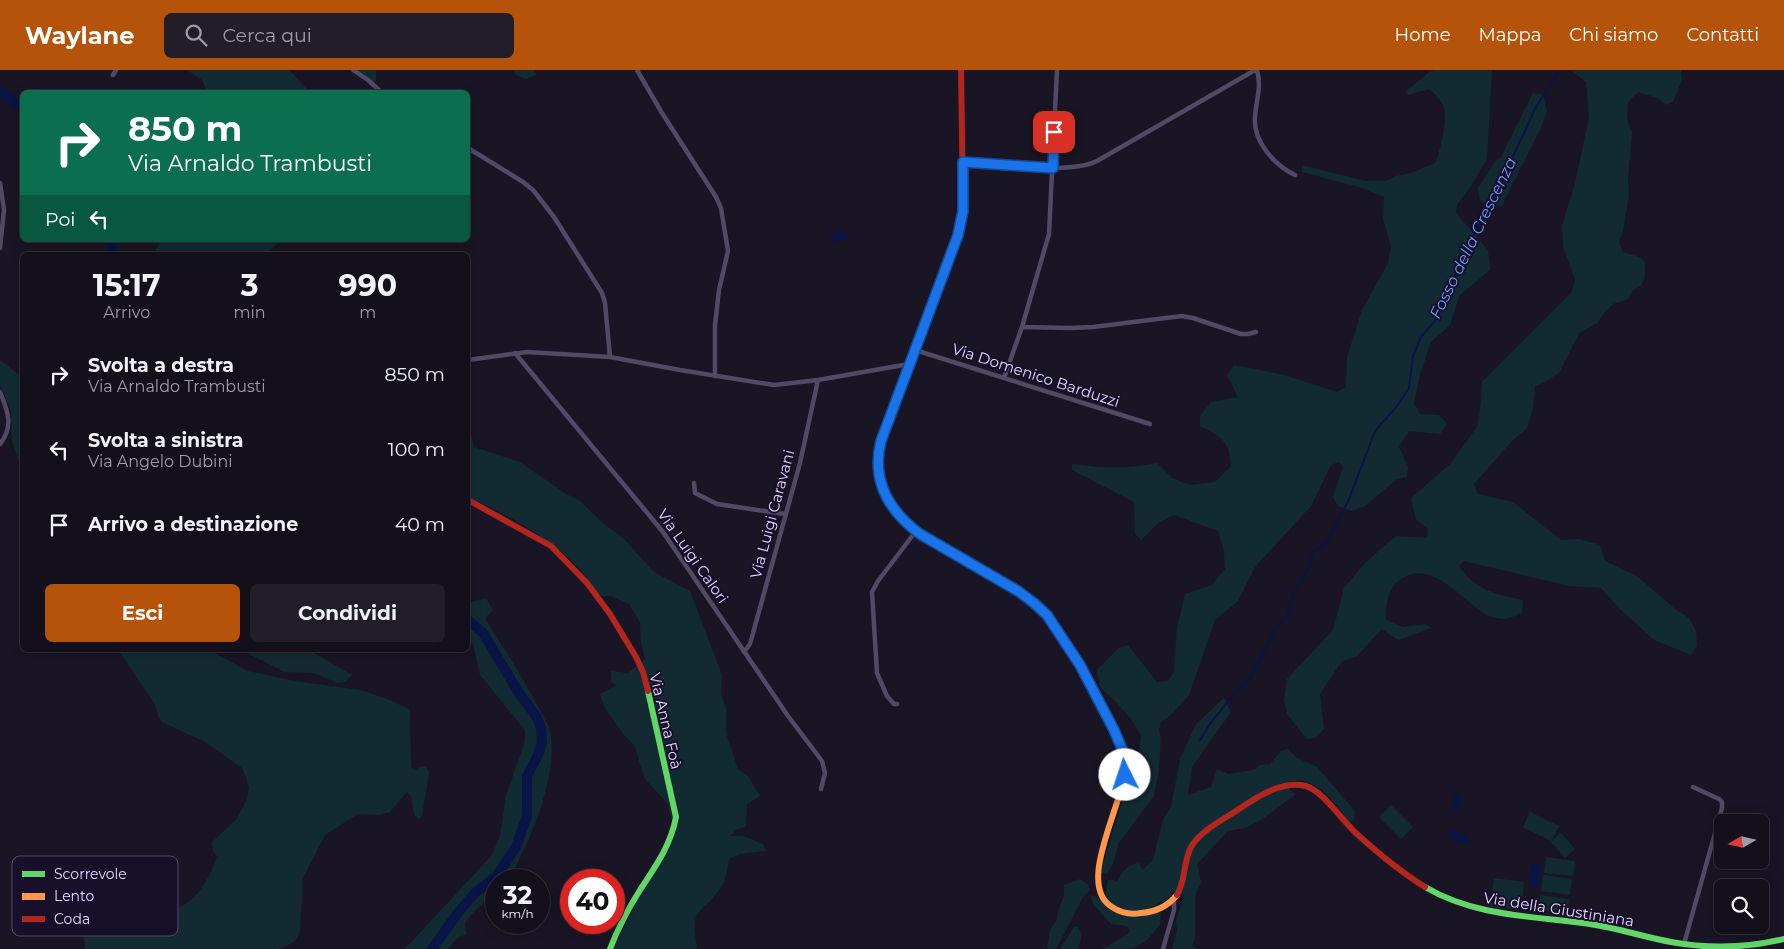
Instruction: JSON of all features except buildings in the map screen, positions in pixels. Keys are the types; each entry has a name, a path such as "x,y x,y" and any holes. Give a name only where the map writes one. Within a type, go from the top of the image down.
{"street":[{"path":"113,75 116,70"},
{"path":"353,70 380,90"},
{"path":"637,70 721,208 728,256 720,290 715,325 715,376"},
{"path":"961,70 963,202 960,226 881,441 878,464 883,490 890,504 904,522 1034,603 1055,626 1080,665 1122,746 1126,762 1122,788 1097,872 1097,888 1103,900 1113,910 1129,914 1166,906 1174,900"},
{"path":"1004,378 1022,327 1049,234 1057,70"},
{"path":"963,162 1053,168 1083,167 1097,161 1256,70 1260,88 1255,114 1257,132 1272,159 1282,168 1295,175"},
{"path":"470,149 533,190 554,217 602,293 605,304 610,357"},
{"path":"0,183 4,210 0,248"},
{"path":"1022,327 1093,327 1152,318 1182,316 1241,334 1256,332"},
{"name":"Via Domenico Barduzzi","path":"915,350 1150,424"},
{"path":"470,360 527,352 610,357 774,385 818,380 910,364"},
{"name":"Via Luigi Calori","path":"515,353 663,532 788,716 822,761 825,773 821,788"},
{"name":"Via Luigi Caravani","path":"744,652 750,644 800,463 818,380"},
{"path":"0,392 10,418 8,429 0,444"},
{"path":"694,483 697,494 717,504 785,514"},
{"name":"Via Anna Foà","path":"470,501 550,546 563,558 587,583 610,614 636,657 642,672 653,710 676,817 676,825 662,854 632,903 610,949"},
{"path":"897,704 894,704 887,696 877,673 872,592 878,581 916,531"},
{"name":"Via della Giustiniana","path":"1174,900 1182,882 1188,854 1201,836 1265,793 1281,788 1302,785 1308,786 1317,792 1354,832 1408,875 1432,891 1456,902 1494,913 1599,925 1684,944 1708,947 1764,944 1784,938"},
{"path":"1684,944 1722,808 1722,802 1719,799 1693,787"},
{"path":"1163,949 1174,910 1174,900"}],"shaded area":[{"path":"187,70 289,70 308,90 206,90 202,80"},
{"path":"354,70 376,70 376,82 371,81"},
{"path":"513,70 535,70 536,75 526,79 516,75"},
{"path":"1435,70 1492,70 1487,159 1457,205 1456,213 1488,250 1490,270 1459,296 1450,325 1431,342 1420,375 1414,403 1420,414 1439,415 1447,424 1440,434 1409,431 1399,447 1408,467 1407,477 1397,479 1365,506 1352,511 1338,506 1333,497 1343,467 1339,462 1331,465 1311,506 1255,567 1238,601 1215,620 1189,695 1170,716 1161,722 1159,730 1161,739 1159,769 1154,796 1118,844 1114,862 1107,874 1100,873 1125,792 1139,757 1141,735 1131,719 1100,687 1097,670 1119,648 1128,645 1157,682 1168,681 1174,672 1177,627 1185,594 1212,585 1225,569 1224,551 1218,531 1174,515 1158,523 1141,540 1135,534 1134,502 1072,470 1072,464 1115,467 1157,463 1172,478 1190,485 1215,482 1231,466 1230,457 1223,440 1200,426 1200,416 1211,402 1238,397 1227,375 1234,365 1284,375 1337,392 1346,387 1347,357 1362,310 1388,263 1391,246 1383,219 1384,197 1359,187 1302,172 1302,165 1366,181 1386,181 1435,163 1444,128 1444,108 1438,97 1429,89 1408,95 1405,92 1429,72"},
{"path":"1571,70 1681,70 1682,80 1673,102 1666,105 1658,98 1638,92 1628,102 1627,120 1632,132 1628,178 1629,196 1623,231 1619,242 1623,252 1639,257 1645,262 1644,279 1642,284 1633,290 1628,299 1613,304 1597,323 1579,333 1559,373 1535,386 1533,408 1527,428 1511,442 1474,484 1478,494 1513,502 1561,540 1579,539 1600,545 1605,561 1637,576 1675,609 1689,618 1696,631 1697,646 1691,655 1654,640 1620,609 1601,588 1569,586 1464,561 1459,566 1472,581 1495,593 1523,600 1522,612 1506,618 1494,618 1486,615 1441,580 1421,573 1411,574 1401,579 1390,592 1386,620 1403,627 1425,624 1431,628 1398,640 1382,629 1357,656 1341,662 1320,694 1324,729 1315,738 1307,739 1287,714 1284,700 1287,679 1333,630 1344,588 1366,562 1396,536 1427,538 1428,529 1416,519 1411,498 1450,464 1477,427 1482,382 1571,293 1575,280 1563,246 1562,226 1575,183 1589,117 1586,82"},
{"path":"1533,93 1543,95 1547,111 1541,128 1502,205 1490,208 1480,201 1478,188 1495,162 1501,157"},
{"path":"847,231 848,238 833,242 831,235"},
{"path":"161,242 280,242 268,252 154,252"},
{"path":"0,360 20,375 20,464 12,442 11,410 0,385"},
{"path":"470,430 474,447 520,462 566,494 579,500 604,524 623,538 654,572 690,591 722,675 721,694 726,708 726,733 738,769 748,776 760,796 747,804 746,827 737,829 730,836 743,836 763,844 766,851 740,854 729,859 722,886 701,910 696,919 695,935 697,949 613,949 620,934 625,934 625,924 637,900 675,832 668,804 645,779 634,745 624,735 606,710 600,694 617,685 611,682 611,671 628,673 645,659 641,642 640,622 629,604 611,596 601,596 565,555 538,534 515,520 470,499"},
{"path":"486,598 493,610 485,618 526,684 549,728 552,749 547,787 534,827 514,869 485,869 485,902 465,923 466,935 456,939 449,949 405,949 492,855 500,836 506,796 525,741 525,730 480,675 473,644 470,641 470,602"},
{"path":"119,652 213,652 248,671 294,681 361,690 387,699 407,708 410,712 411,767 415,771 419,767 426,766 429,773 422,816 418,819 414,815 411,796 407,792 390,812 379,815 358,814 325,835 303,878 300,932 292,943 286,946 278,949 85,949 84,936 178,936 178,908 190,901 204,885 217,856 213,851 212,842 236,820 247,799 249,788 242,768 205,742 162,722 158,716 155,704"},
{"path":"250,652 312,652 352,675 345,682 337,683 314,673 285,672 249,654"},
{"path":"1224,698 1231,712 1192,767 1188,795 1211,787 1217,769 1228,774 1254,770 1260,765 1270,764 1281,751 1288,749 1297,758 1317,767 1355,811 1354,820 1350,822 1331,799 1314,785 1303,781 1288,782 1290,790 1296,794 1261,820 1245,828 1228,831 1197,864 1201,882 1195,896 1195,939 1192,946 1198,949 1172,949 1177,931 1176,921 1184,895 1175,892 1168,899 1149,909 1161,911 1160,925 1147,940 1132,949 1103,949 1128,934 1130,930 1127,926 1111,924 1093,904 1091,895 1099,898 1105,897 1108,880 1117,882 1128,867 1139,863 1142,870 1153,860 1163,820 1171,807 1180,759 1196,724"},
{"path":"1460,793 1462,807 1451,809 1451,804 1454,804 1453,795"},
{"path":"1391,805 1413,827 1401,839 1379,817"},
{"path":"1530,812 1559,826 1551,841 1523,827"},
{"path":"1453,830 1468,836 1469,841 1466,844 1451,840 1449,834"},
{"path":"1561,833 1575,849 1565,858 1551,842"},
{"path":"1546,857 1575,861 1573,876 1544,873"},
{"path":"1531,864 1541,865 1538,887 1529,886"},
{"path":"1543,875 1572,879 1570,895 1541,891"},
{"path":"1494,878 1524,882 1521,910 1490,907"},
{"path":"1080,879 1088,885 1090,890 1083,897 1056,949 1047,949 1051,928 1057,920 1058,911 1064,896 1064,885"},
{"path":"1540,895 1569,899 1567,914 1538,910"},
{"path":"1077,926 1081,937 1078,949 1060,949 1074,927"}],"waterway":[{"name":"Fosso della Crescenza","path":"1200,740 1233,695 1250,678 1274,631 1286,616 1295,591 1307,571 1314,552 1328,541 1349,499 1375,431 1398,405 1409,388 1413,356 1421,337 1435,321 1469,243 1478,225 1484,219 1496,188 1536,107 1559,70"},
{"path":"0,91 20,105"},
{"path":"112,242 112,252"},
{"path":"432,949 460,910 475,893 496,877 516,847 527,816 527,776 542,743 541,728 536,716 519,693 483,633 470,622"}],"traffic: fast":[{"path":"610,949 627,911 657,864 670,837 676,817 648,691"},
{"path":"1425,887 1444,897 1485,910 1600,926 1685,944 1742,946 1784,939"}],"traffic: slow":[{"path":"879,473 878,461 881,441 940,283"},
{"path":"1090,683 1117,732 1126,759 1125,775 1100,859 1098,879 1102,895 1115,909 1133,914 1156,910 1170,902 1177,895"}],"traffic: jam":[{"path":"940,283 958,235 963,202 961,70"},
{"path":"879,473 886,495 900,515 920,533 1020,593 1039,607 1061,633 1090,683"},
{"path":"470,501 551,546 587,583 610,614 636,657 643,672 648,691"},
{"path":"1177,895 1182,883 1188,853 1200,835 1262,795 1288,785 1306,786 1313,789 1352,830 1382,856 1425,887"}],"route":[{"path":"1054,132 1053,168 963,162 963,211 958,235 881,441 878,456 879,470 887,499 893,510 904,522 920,534 1018,591 1043,610 1080,665 1122,746 1126,765 1125,775"}]}
